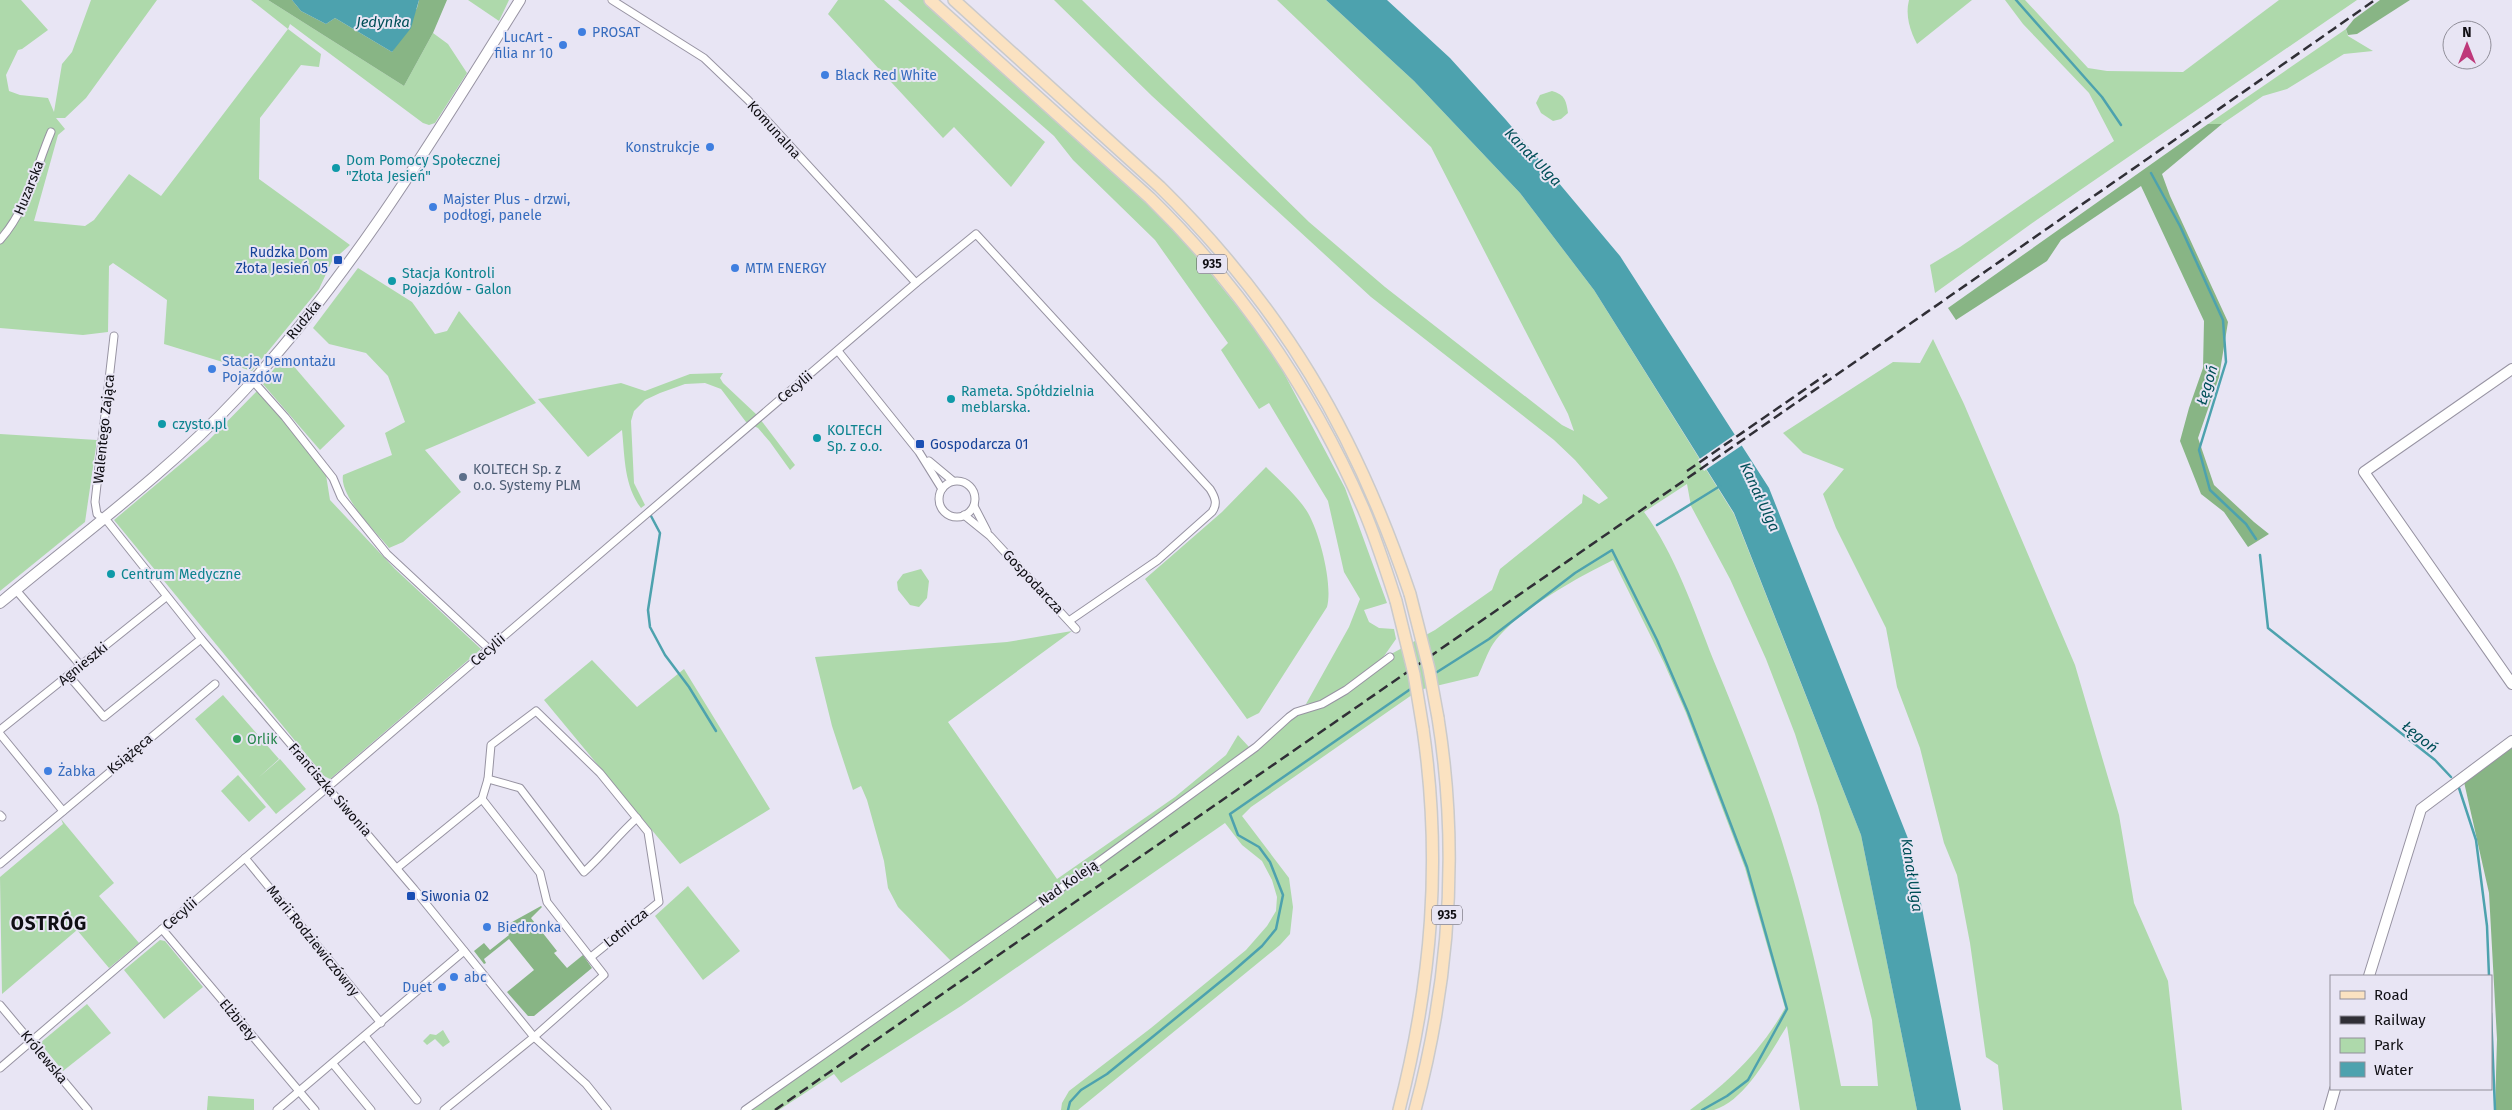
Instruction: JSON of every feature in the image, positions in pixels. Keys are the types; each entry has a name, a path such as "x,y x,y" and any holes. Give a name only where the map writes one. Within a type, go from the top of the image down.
{"main road":[{"name":"935","path":"930,0 1150,198 1182,230 1236,292 1286,363 1329,436 1364,510 1396,600 1414,674 1423,729 1433,817 1433,906 1429,952 1418,1024 1399,1110"},
{"name":"935","path":"954,0 1160,186 1193,219 1245,280 1300,356 1343,429 1378,505 1410,594 1429,669 1438,718 1448,814 1448,904 1444,952 1434,1024 1415,1110"}],"street":[{"name":"Rudzka","path":"0,603 180,454 253,381 287,342 359,251 434,138 520,0"},
{"name":"Komunalna","path":"612,0 704,58 748,100 916,283"},
{"name":"Huzarska","path":"0,240 14,223 25,203 51,132"},
{"name":"Cecylii","path":"0,1068 916,283 976,234 1204,482 1215,497 1216,505 1212,512 1158,560 1069,621"},
{"name":"Walentego Zająca","path":"103,518 98,514 96,502 114,336"},
{"name":"Gospodarcza","path":"838,351 920,452 942,489 939,500 943,510 953,516 964,515 990,536 1076,629"},
{"path":"2512,369 2364,472 2512,684"},
{"path":"253,381 285,416 333,478 340,497 387,554 489,649"},
{"name":"Gospodarcza","path":"920,452 953,481 964,482 971,487 975,497 974,506 990,536"},
{"path":"942,489 953,481"},
{"path":"964,515 974,506"},
{"name":"Franciszka Siwonia","path":"103,518 201,639 397,868 534,1037 586,1084 607,1110"},
{"path":"16,590 81,666"},
{"name":"Agnieszki","path":"0,732 166,596"},
{"path":"69,676 104,717 201,639"},
{"name":"Nad Koleją","path":"745,1110 1094,865 1256,747 1296,712 1322,704 1346,690 1390,657"},
{"name":"Książęca","path":"0,864 215,684"},
{"name":"Lotnicza","path":"444,1110 534,1037 604,975 591,958 659,902 648,832 600,773 536,711 491,746 488,779"},
{"path":"0,732 63,811"},
{"path":"2369,975 2418,815 2424,805 2512,741"},
{"path":"397,868 482,799 488,779 520,788 584,872 637,818"},
{"path":"482,799 540,873 547,902 591,958"},
{"name":"Marii Rodziewiczówny","path":"245,858 380,1023"},
{"name":"Elżbiety","path":"162,929 315,1110"},
{"path":"277,1110 464,951"},
{"name":"Królewska","path":"0,1005 88,1110"},
{"path":"365,1036 417,1100"},
{"path":"333,1064 371,1110"},
{"path":"2329,1110 2335,1090"}],"green space":[{"path":"0,0 21,0 48,30 18,50 6,75 9,91 20,95 48,98 54,112 62,64 72,52 91,0 157,0 86,98 65,118 56,118 65,129 58,135 34,221 85,226 94,220 129,174 161,196 288,29 321,54 319,67 301,65 260,118 259,179 350,245 332,261 319,289 252,371 164,344 167,300 113,263 109,266 108,332 83,335 0,328"},
{"path":"251,0 268,0 404,86 433,33 448,44 467,73 435,123 429,125 423,123 290,24 288,29"},
{"path":"268,0 292,0 301,11 326,24 335,18 392,52 417,8 419,0 447,0 433,33 404,86"},
{"path":"468,0 509,0 499,21"},
{"path":"838,0 884,0 1045,142 1011,187 954,127 943,138 828,14"},
{"path":"898,0 924,0 1174,228 1270,347 1345,488 1387,603 1364,610 1369,622 1379,628 1394,629 1396,639 1382,659 1435,630 1492,590 1500,569 1582,503 1583,494 1599,504 1608,498 1575,460 1554,440 1371,297 1152,96 1054,0 1082,0 1309,222 1385,287 1562,425 1574,431 1568,414 1431,147 1277,0 1326,0 1414,81 1520,193 1594,290 1734,514 1861,835 1917,1110 1800,1110 1787,1026 1765,1062 1737,1096 1726,1105 1714,1110 1690,1110 1744,1064 1766,1038 1785,1008 1745,868 1686,713 1664,663 1613,560 1548,596 1516,619 1493,644 1478,676 1419,690 1251,807 1242,816 1289,878 1293,907 1290,934 1280,945 1078,1110 1061,1110 1062,1103 1069,1091 1151,1028 1246,950 1267,926 1276,911 1277,897 1272,880 1262,861 1242,845 1225,823 961,1006 841,1083 834,1074 779,1110 750,1110 834,1052 951,961 898,907 888,888 884,861 867,800 861,786 853,790 832,726 815,657 1007,642 1072,631 948,722 1057,879 1175,797 1226,755 1238,735 1249,747 1258,743 1279,723 1319,702 1306,704 1349,627 1360,599 1344,572 1328,501 1269,403 1259,409 1221,350 1228,343 1155,240 1073,160 1054,136","holes":["1687,484 1691,506 1730,579 1766,659 1795,734 1818,806 1872,1020 1878,1086 1841,1086 1810,943 1771,807 1683,583 1665,545 1644,512"]},
{"path":"1909,0 1972,0 1917,44 1909,23"},
{"path":"2005,0 2025,0 2088,68 2107,71 2183,72 2279,0 2357,0 2038,219 1935,293 1930,265 1960,247 2114,141 2089,93 2023,24"},
{"path":"2380,0 2410,0 2357,34 2348,35 2346,29 2354,19"},
{"path":"2346,29 2348,36 2373,51 2344,54 2287,89 2263,96 2222,124 2208,124"},
{"path":"1552,91 1560,94 1564,99 1568,113 1561,119 1553,121 1541,113 1536,103 1540,95"},
{"path":"2208,124 2222,124 2162,174 2170,196 2228,322 2219,377 2198,438 2214,485 2269,534 2248,547 2224,512 2201,494 2180,441 2203,368 2204,321 2141,186 2061,240 2047,261 1956,320 1948,308"},
{"path":"358,268 412,302 435,334 447,331 459,311 536,403 425,450 461,492 403,542 389,548 352,503 343,484 343,475 392,455 385,433 405,422 388,376 366,353 329,344 313,328"},
{"path":"1933,339 1964,404 2075,665 2119,815 2134,903 2168,981 2182,1110 2003,1110 1998,1065 1986,1057 1970,943 1957,875 1944,843 1920,748 1897,687 1886,628 1836,528 1823,494 1844,469 1803,453 1783,433 1893,362 1920,363"},
{"path":"285,356 345,426 320,450 262,383"},
{"path":"723,373 720,378 723,383 757,415 795,465 790,470 770,442 758,428 746,422 721,389 705,383 685,384 645,400 634,411 631,421 634,483 645,505 641,508 635,499 628,481 622,430 588,457 538,399 621,383 645,391 690,374"},
{"path":"257,391 291,429 326,475 330,500 395,569 481,649 330,779 324,776 114,520 208,441"},
{"path":"0,434 97,440 85,522 0,591"},
{"path":"1266,467 1299,501 1313,522 1327,573 1328,598 1327,607 1259,713 1247,719 1145,579 1222,512"},
{"path":"921,569 929,581 927,598 919,607 910,605 898,590 897,582 903,574"},
{"path":"592,660 637,707 684,669 770,809 680,864 544,700"},
{"name":"Orlik","path":"223,695 279,759 258,778 280,759 306,789 276,814 195,719"},
{"path":"2512,747 2512,1110 2495,1110 2497,1039 2489,893 2464,782"},
{"path":"238,775 266,807 249,822 221,791"},
{"path":"61,819 114,883 99,896 139,943 109,968 77,930 2,994 0,877 63,824"},
{"path":"688,886 740,951 703,980 655,916"},
{"path":"541,906 531,918 557,951 554,953 567,968 583,955 592,968 534,1016 528,1016 507,992 534,970 509,939 484,959 486,963 484,964 474,951 484,943 490,950 509,935 503,927"},
{"path":"160,940 165,941 203,987 164,1019 124,970"},
{"path":"87,1004 111,1033 63,1071 40,1043"},
{"path":"443,1030 450,1042 443,1047 435,1039 427,1045 423,1041 430,1034 436,1035"},
{"path":"208,1096 254,1099 254,1110 207,1110"}],"water":[{"name":"Jedynka","path":"292,0 419,0 411,28 392,52 335,18 326,24 301,11"},
{"name":"Kanał Ulga","path":"1326,0 1387,0 1450,58 1506,120 1620,256 1769,488 1909,841 1961,1110 1917,1110 1861,835 1734,513 1594,290 1520,193 1414,81"}],"pier":[{"path":"1737,433 1744,444 1704,471 1698,460"}],"waterway":[{"name":"Łęgoń","path":"2016,0 2102,97 2121,125"},
{"name":"Łęgoń","path":"2151,173 2180,226 2223,320 2226,362 2199,450 2210,490 2246,524 2256,539"},
{"path":"1657,525 1720,486"},
{"path":"651,516 660,533 648,610 650,627 665,655 689,687 716,731"},
{"path":"1434,674 1489,639 1575,573 1612,550 1657,640 1688,712 1747,867 1787,1009 1748,1080 1727,1096 1702,1110"},
{"name":"Łęgoń","path":"2260,555 2268,628 2435,760 2451,777"},
{"path":"1068,1110 1070,1102 1081,1090 1107,1074 1231,973 1262,946 1276,929 1283,895 1270,862 1259,847 1238,835 1230,814 1412,688"},
{"name":"Łęgoń","path":"2459,788 2476,840 2487,926 2489,975"},
{"name":"Łęgoń","path":"2492,1037 2495,1110"}],"railway":[{"path":"775,1110 2375,0"},
{"path":"1687,471 1827,374"}],"place":[{"name":"PROSAT","path":"582,32"},
{"name":"LucArt - filia nr 10","path":"563,45"},
{"name":"Black Red White","path":"825,75"},
{"name":"Konstrukcje","path":"710,147"},
{"name":"Dom Pomocy Społecznej \"Złota Jesień\"","path":"336,168"},
{"name":"Majster Plus - drzwi, podłogi, panele","path":"433,207"},
{"name":"Rudzka Dom Złota Jesień 05","path":"338,260"},
{"name":"MTM ENERGY","path":"735,268"},
{"name":"Stacja Kontroli Pojazdów - Galon","path":"392,281"},
{"name":"Stacja Demontażu Pojazdów","path":"212,369"},
{"name":"Rameta. Spółdzielnia meblarska.","path":"951,399"},
{"name":"czysto.pl","path":"162,424"},
{"name":"KOLTECH Sp. z o.o.","path":"817,438"},
{"name":"Gospodarcza 01","path":"920,444"},
{"name":"KOLTECH Sp. z o.o. Systemy PLM","path":"463,477"},
{"name":"Centrum Medyczne","path":"111,574"},
{"name":"Orlik","path":"237,739"},
{"name":"Żabka","path":"48,771"},
{"name":"Siwonia 02","path":"411,896"},
{"name":"Biedronka","path":"487,927"},
{"name":"abc","path":"454,977"},
{"name":"Duet","path":"442,987"}],"district":[{"name":"OSTRÓG","path":"49,923"}]}
